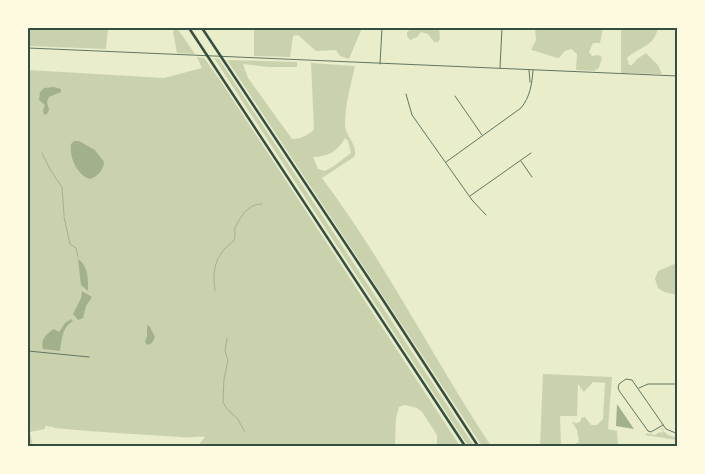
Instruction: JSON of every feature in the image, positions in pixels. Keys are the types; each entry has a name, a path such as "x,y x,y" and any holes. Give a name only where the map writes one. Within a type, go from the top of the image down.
{"highway":[{"path":"189,28 464,446"},
{"path":"202,28 381,296 478,446"}],"street":[{"path":"380,64 382,28"},
{"path":"500,69 502,28"},
{"path":"28,48 678,76"},
{"path":"529,70 531,83"},
{"path":"445,162 521,108 526,101 532,70"},
{"path":"406,94 412,115 469,196 486,216"},
{"path":"455,96 482,136"},
{"path":"469,196 531,153"},
{"path":"520,160 532,177"},
{"path":"28,351 89,357"},
{"path":"663,425 648,432 618,388 619,384 626,379 632,380 663,425 668,430 678,434"},
{"path":"638,388 648,384 678,384"}],"shaded area":[{"path":"28,28 108,28 106,49 28,46"},
{"path":"177,28 195,54 177,53 173,32"},
{"path":"254,28 362,28 349,59 340,56 336,50 316,51 298,35 293,36 290,57 254,56"},
{"path":"413,28 439,28 440,39 438,42 434,42 428,34 421,32 417,37 410,40 407,32"},
{"path":"535,28 603,28 600,43 593,43 589,52 592,56 598,55 602,57 599,68 594,71 576,70 577,54 571,49 565,51 559,58 531,50 536,40"},
{"path":"621,28 658,28 650,43 627,58 629,65 632,65 646,53 658,65 662,74 621,73"},
{"path":"197,57 204,58 220,80 460,446 437,446 437,435 422,412 417,408 405,405 399,407 396,418 395,446 201,446 200,443 206,437 101,432 45,426 45,429 30,432 33,446 28,446 28,70 164,78 202,68"},
{"path":"214,58 219,59 474,446 468,446"},
{"path":"227,60 297,62 297,67 268,67 243,64 248,78 292,139 304,136 314,129 311,63 355,66 345,117 347,133 355,149 354,157 322,178 367,243 491,446 482,446","holes":["345,138 348,141 351,153 325,171 318,169 313,157 323,156 332,152"]},
{"path":"54,87 61,89 61,92 49,97 47,102 49,110 44,115 45,105 39,100 40,92 44,88"},
{"path":"74,141 79,141 95,150 104,162 100,173 90,179 81,174 71,154 71,144"},
{"path":"78,259 86,269 88,291 81,285"},
{"path":"677,263 677,295 664,292 658,288 655,279 658,271"},
{"path":"82,291 92,297 86,306 83,318 78,320 73,314 81,298"},
{"path":"71,319 73,321 63,334 60,351 43,349 42,343 46,335 54,329 59,332 65,323"},
{"path":"147,325 155,337 152,343 147,345 145,342"},
{"path":"543,374 612,377 608,429 617,431 618,446 570,446 579,442 577,430 572,422 577,423 581,421 581,418 585,417 591,425 597,425 603,419 605,383 593,382 584,392 578,384 577,416 560,416 561,446 540,446"},
{"path":"617,404 634,429 616,426"},
{"path":"663,431 677,438 677,440 645,435 647,433 655,435"}],"waterway":[{"path":"42,153 62,187 64,215"},
{"path":"215,291 214,281 217,260 234,240 235,228 245,212 257,204 262,204"},
{"path":"64,217 70,244 76,248 78,257"},
{"path":"227,338 225,351 228,360 224,379 223,402 227,409 237,418 245,432"}]}
